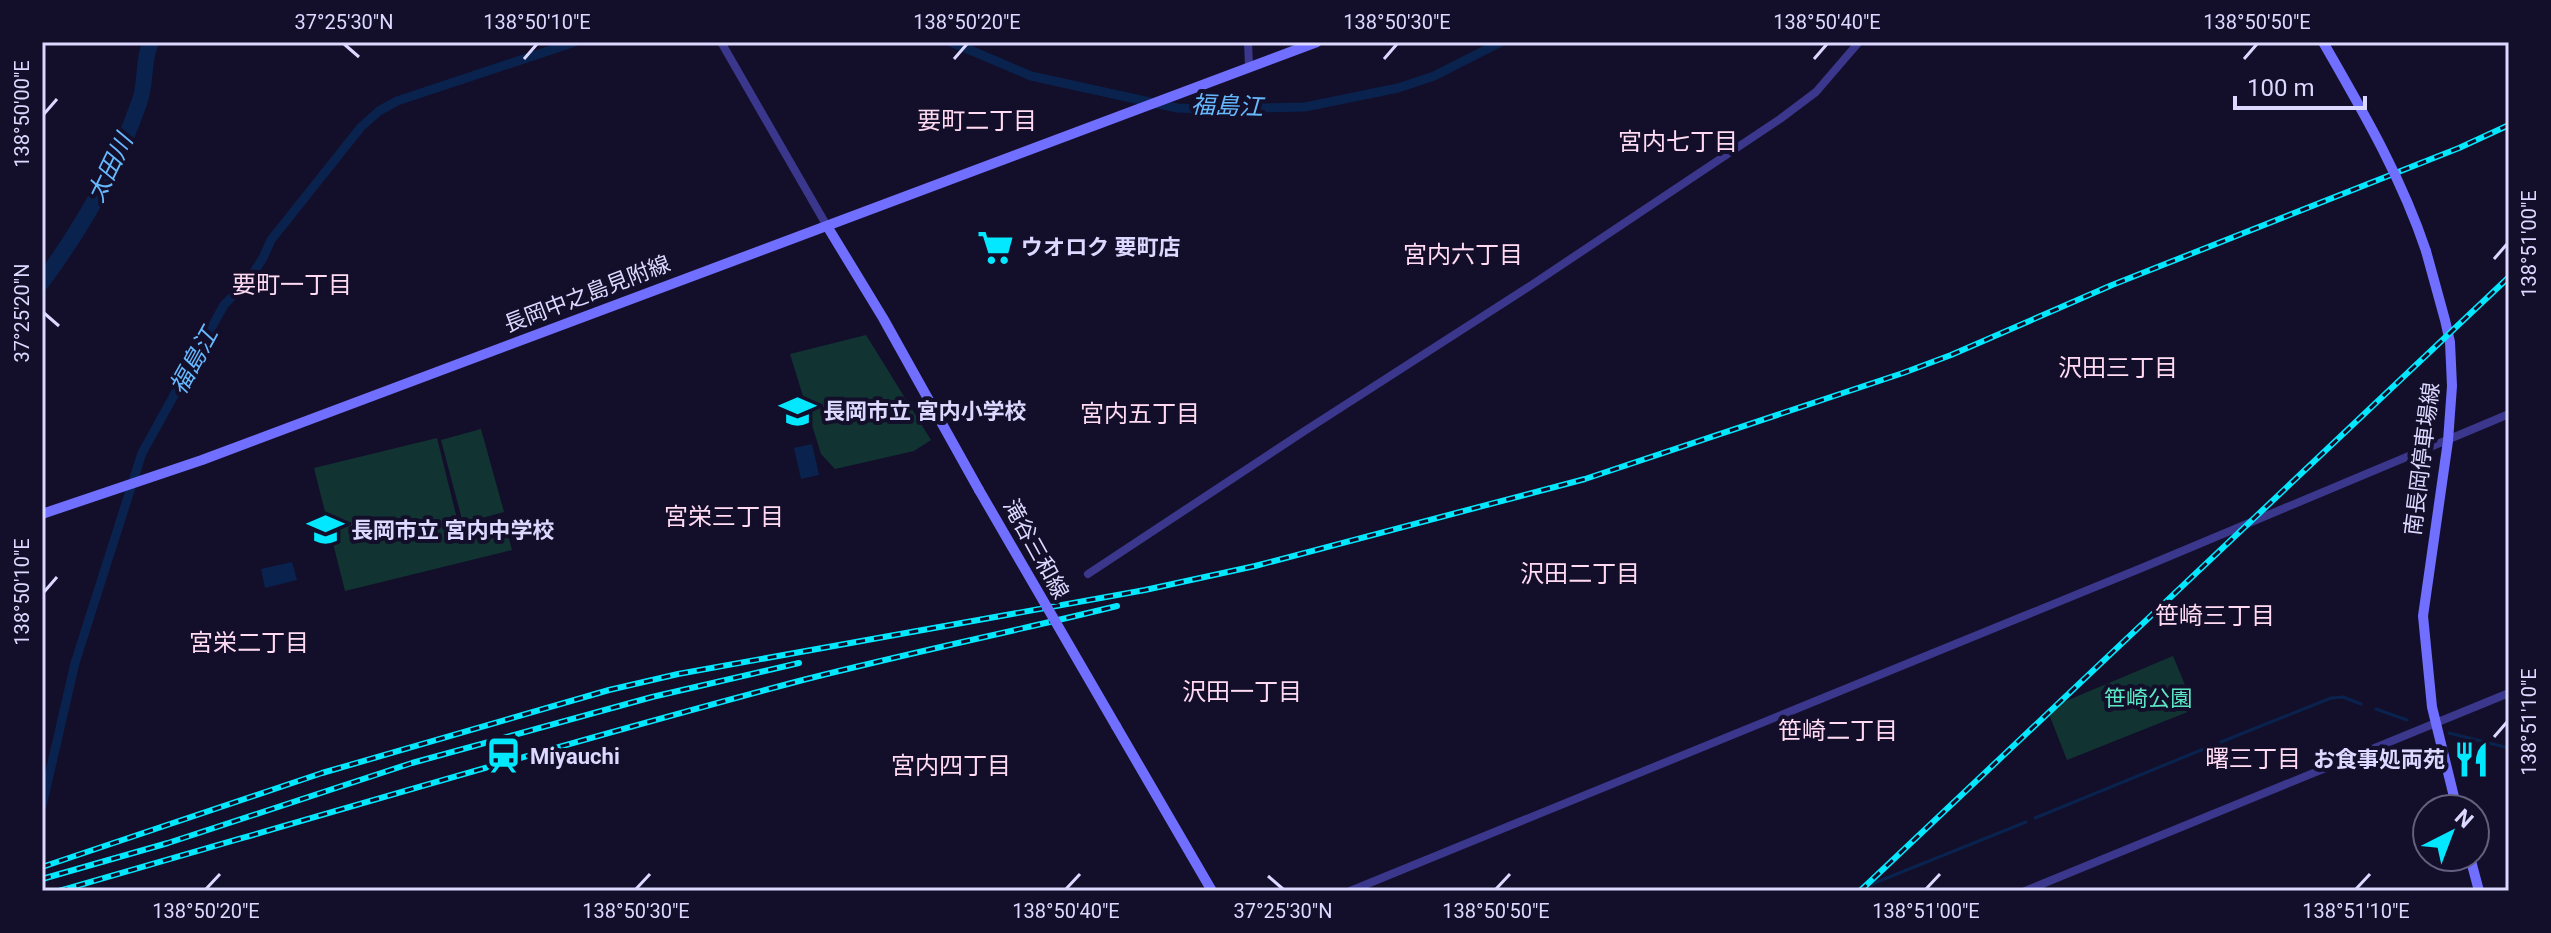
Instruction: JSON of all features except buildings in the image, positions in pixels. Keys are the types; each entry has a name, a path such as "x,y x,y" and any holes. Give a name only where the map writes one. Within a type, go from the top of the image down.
{"main road":[{"path":"1249,66 1317,42"},
{"name":"南長岡停車場線","path":"2323,42 2385,149 2416,219 2439,292 2450,342 2452,409 2423,616 2426,665 2435,723 2453,793"},
{"name":"長岡中之島見附線","path":"42,514 142,482 1174,97 1249,66"},
{"name":"滝谷三和線","path":"827,226 1212,891"}],"street":[{"path":"721,42 827,226"},
{"path":"1248,42 1249,66"},
{"path":"1088,574 1761,132 1816,92 1859,42"},
{"path":"1350,891 2509,414"},
{"path":"2025,891 2509,693"}],"green space":[{"path":"866,335 931,440 914,451 835,469 821,454 790,354"},
{"path":"481,429 504,512 463,523 441,440"},
{"path":"437,438 459,527 503,517 512,550 345,591 314,468"},
{"name":"笹崎公園","path":"2173,656 2195,709 2067,760 2047,709"}],"water":[{"path":"812,444 819,475 801,479 794,448"},
{"path":"292,562 297,580 265,588 261,569"}],"waterway":[{"name":"太田川","path":"42,282 71,240 120,150 141,95 151,42"},
{"name":"福島江","path":"42,806 75,663 142,453 224,305 250,278 271,240 361,127 379,111 397,101 575,42"},
{"name":"福島江","path":"951,42 1031,76 1177,108 1203,109 1305,107 1398,88 1434,76 1501,42"},
{"path":"2221,742 2331,698 2343,697 2361,704"},
{"path":"2376,709 2407,720"},
{"path":"2449,733 2509,748"},
{"path":"2035,818 2211,746"},
{"path":"1872,884 2026,822"},
{"path":"1854,891 1858,890"}],"railway":[{"path":"42,867 322,773 609,690 678,674 1145,590 1255,566 1585,479 1951,355 2112,285 2459,148 2509,125"},
{"path":"1860,891 2509,277"},
{"path":"59,891 799,681 1117,606"},
{"path":"42,879 168,843 412,763 652,697 799,663"}],"place":[{"name":"ウオロク 要町店","path":"995,247"},
{"name":"長岡市立 宮内小学校","path":"797,411"},
{"name":"長岡市立 宮内中学校","path":"325,530"},
{"name":"Miyauchi","path":"504,756"},
{"name":"お食事処両苑","path":"2471,759"}],"district":[{"name":"要町二丁目","path":"977,121"},
{"name":"宮内七丁目","path":"1678,142"},
{"name":"宮内六丁目","path":"1463,255"},
{"name":"要町一丁目","path":"292,285"},
{"name":"沢田三丁目","path":"2118,368"},
{"name":"宮内五丁目","path":"1140,414"},
{"name":"宮栄三丁目","path":"724,517"},
{"name":"沢田二丁目","path":"1580,574"},
{"name":"笹崎三丁目","path":"2215,616"},
{"name":"宮栄二丁目","path":"249,643"},
{"name":"沢田一丁目","path":"1242,692"},
{"name":"笹崎二丁目","path":"1838,731"},
{"name":"曙三丁目","path":"2253,759"},
{"name":"宮内四丁目","path":"951,766"}]}
